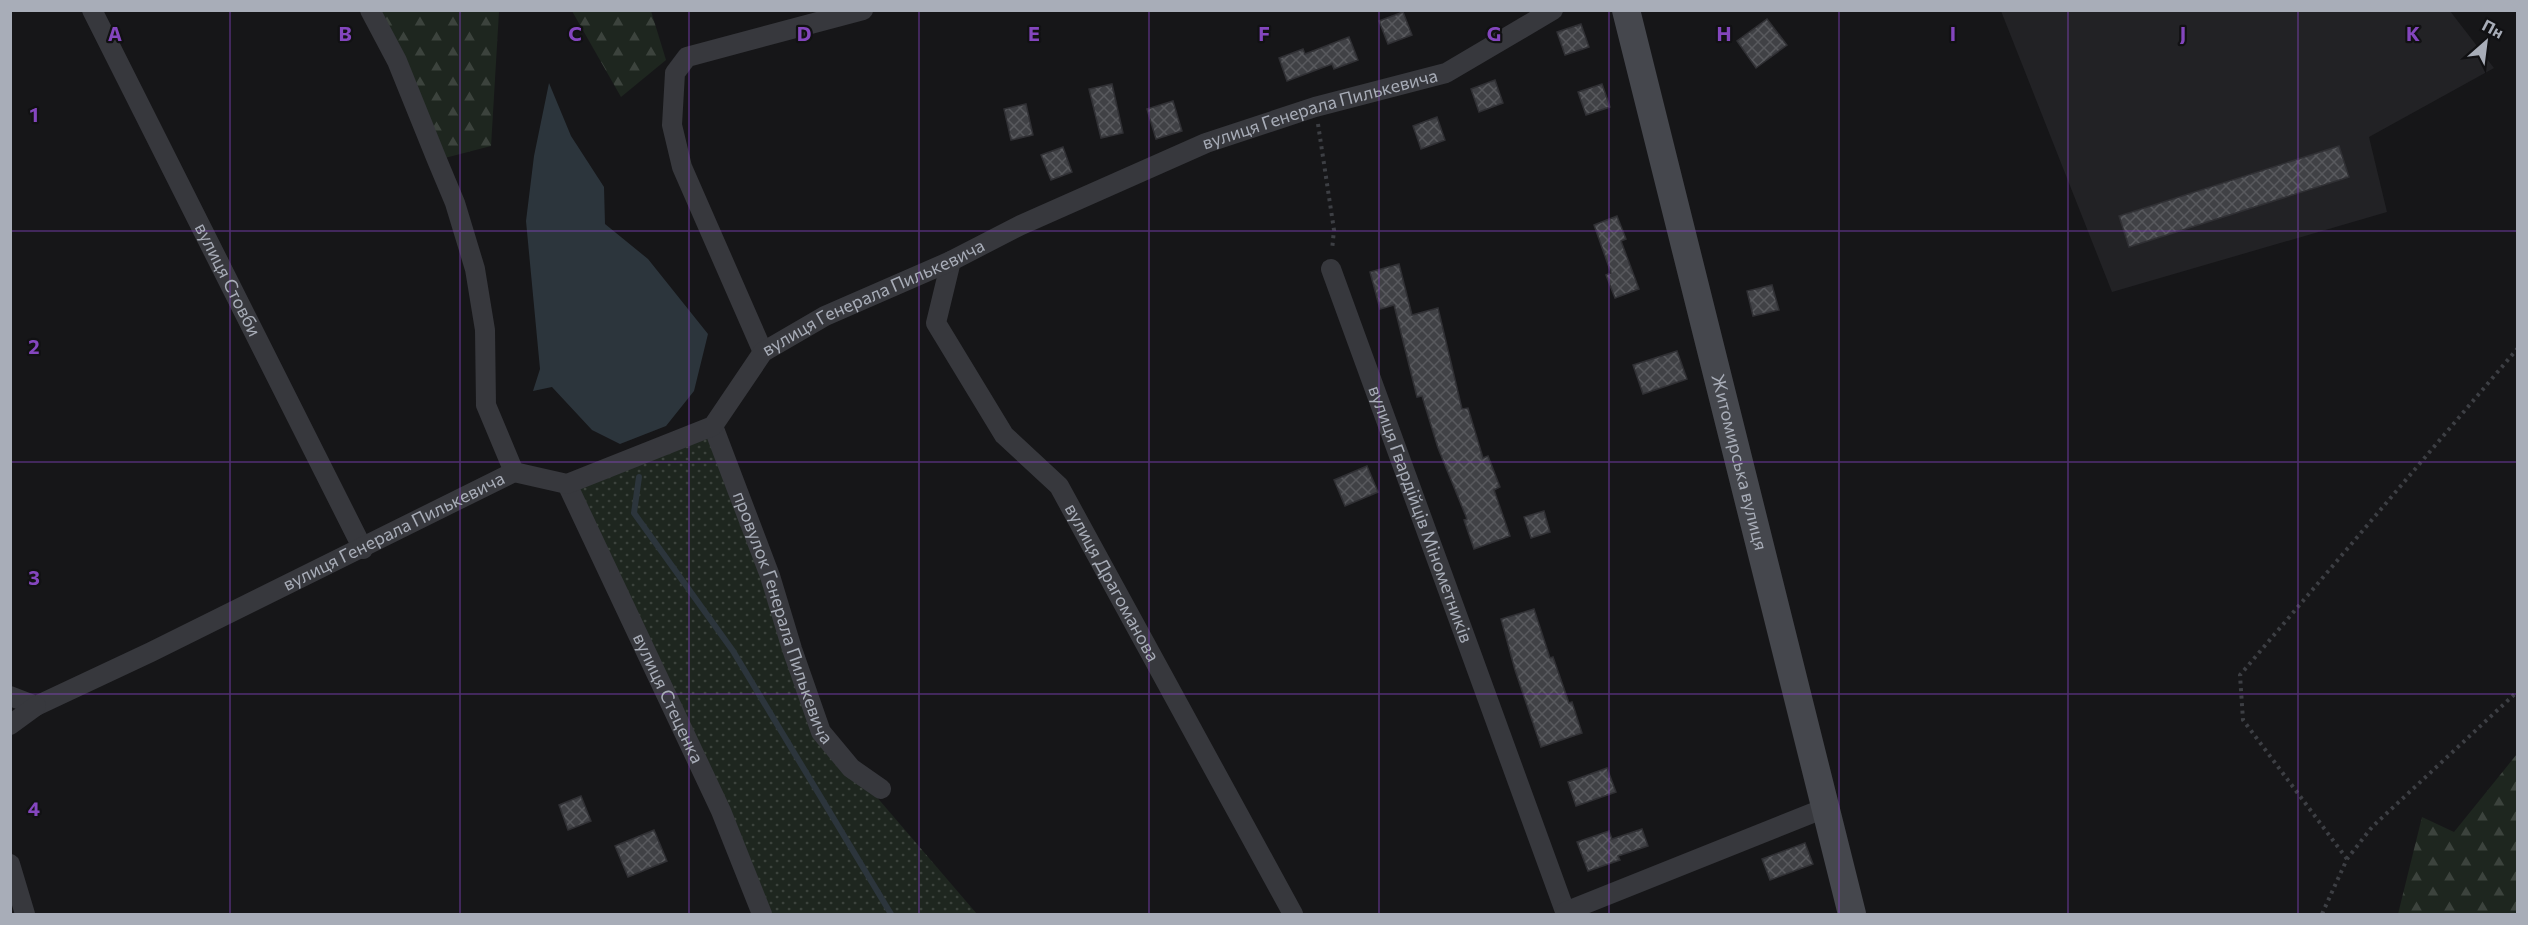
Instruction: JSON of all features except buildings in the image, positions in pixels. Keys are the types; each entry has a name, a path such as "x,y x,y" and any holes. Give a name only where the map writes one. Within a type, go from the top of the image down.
{"main road":[{"name":"Житомирська вулиця","path":"1626,10 1852,915"}],"street":[{"name":"вулиця Стовби","path":"92,10 363,549"},
{"path":"370,10 397,61 455,203 472,258 485,330 486,405 514,472"},
{"path":"763,352 682,167 672,125 675,73 687,57 863,10"},
{"name":"вулиця Генерала Пилькевича","path":"713,426 763,352 825,316 951,261 1021,225 1206,143 1315,107 1446,73 1553,10"},
{"name":"вулиця Драгоманова","path":"951,261 936,323 1005,435 1059,486 1293,915"},
{"name":"вулиця Гвардійців Мінометників","path":"1331,269 1566,913 1825,808"},
{"path":"567,484 713,426"},
{"name":"провулок Генерала Пилькевича","path":"713,426 770,576 821,732 851,768 881,789"},
{"name":"вулиця Генерала Пилькевича","path":"10,725 36,706 363,549 514,472 567,484"},
{"name":"вулиця Стеценка","path":"567,484 721,811 762,915"},
{"path":"10,696 36,706"},
{"path":"10,864 25,915"}],"path":[{"path":"1315,107 1334,230 1331,269"},
{"path":"2347,859 2243,720 2240,675 2517,348"},
{"path":"2322,915 2347,859 2372,827 2517,691"}],"shaded area":[{"path":"2001,11 2450,11 2494,68 2369,137 2387,212 2112,292"},
{"path":"549,83 571,136 604,187 605,224 648,259 708,334 694,391 666,426 620,444 592,430 552,387 533,391 540,369 526,221 534,156"}],"green space":[{"path":"370,11 499,11 491,146 437,160"},
{"path":"572,11 651,11 666,60 621,97"},
{"path":"713,426 821,732 977,914 762,914 567,484"},
{"path":"2517,754 2517,914 2398,914 2422,817 2454,832"}],"waterway":[{"path":"639,477 634,513 733,651 891,914"}]}
